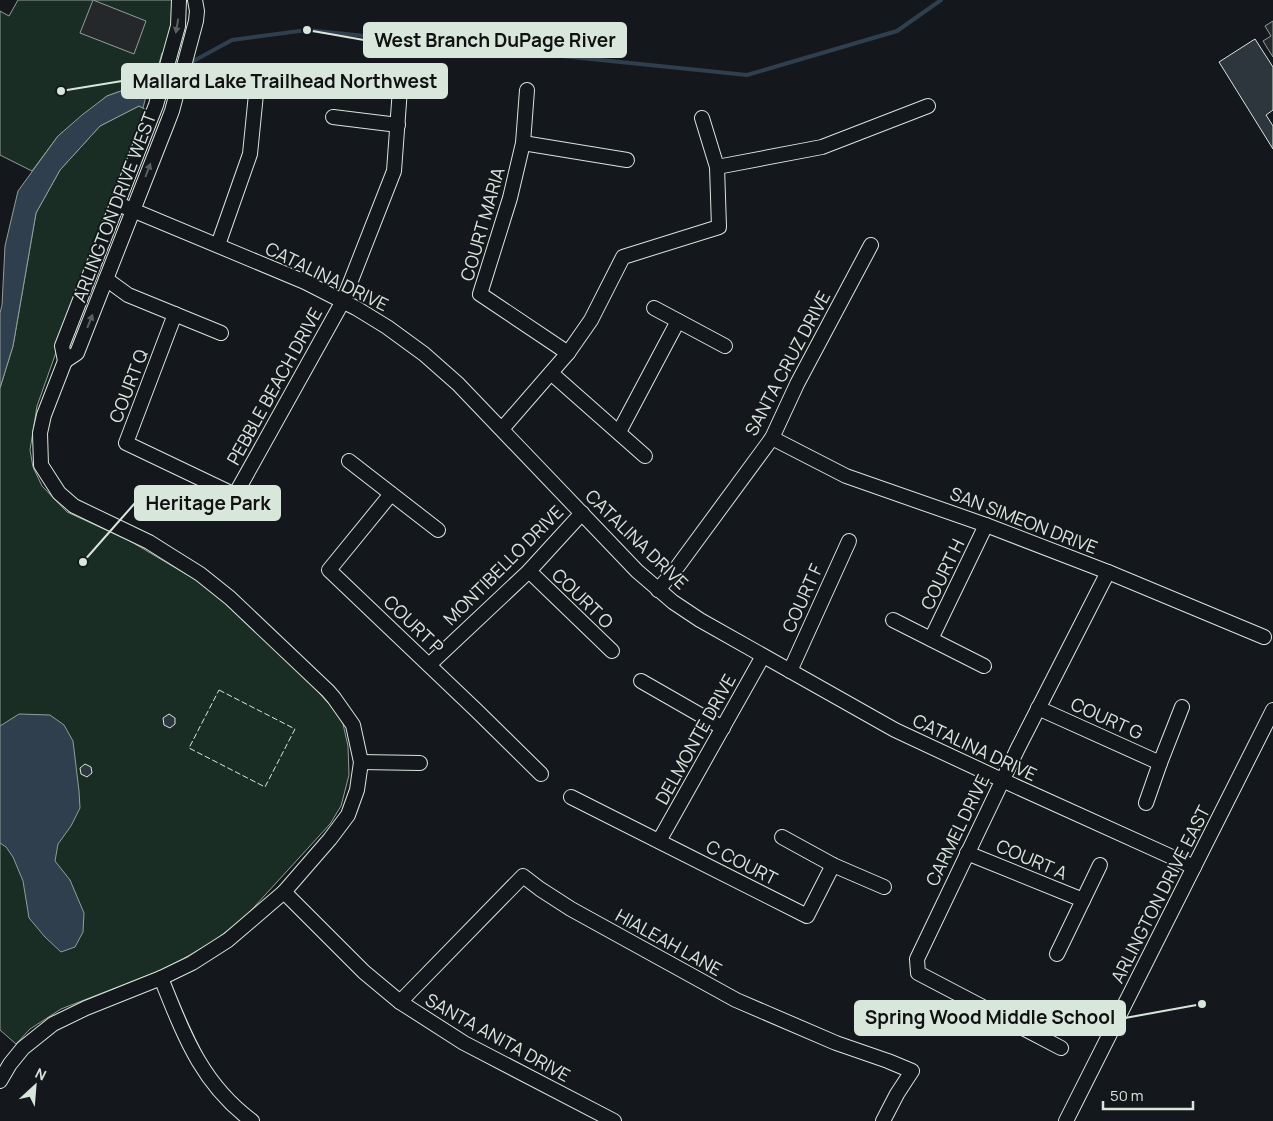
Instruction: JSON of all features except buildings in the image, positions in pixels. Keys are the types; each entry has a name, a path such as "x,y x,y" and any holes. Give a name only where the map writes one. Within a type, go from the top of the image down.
{"street":[{"name":"ARLINGTON DRIVE WEST","path":"0,1081 10,1064 23,1048 53,1024 86,1008 161,978 192,963 228,940 284,892 330,839 348,815 357,790 361,762 353,725 328,691 230,598 200,574 149,542 74,506 59,493 41,465 40,433 44,415 65,361 62,346 156,105 178,26 179,0"},
{"name":"ARLINGTON DRIVE WEST","path":"65,361 77,353 167,124 196,21 195,0"},
{"path":"218,245 250,154 258,74"},
{"name":"PEBBLE BEACH DRIVE","path":"235,495 343,301 394,171 401,75"},
{"name":"COURT MARIA","path":"527,90 523,143 510,198 480,294 568,353"},
{"path":"717,167 822,147 928,106"},
{"path":"333,117 398,125"},
{"path":"502,429 568,353 591,320 623,257 719,227 717,167 702,118"},
{"path":"523,143 627,160"},
{"name":"CATALINA DRIVE","path":"118,204 305,282 343,301 387,327 424,354 458,384 637,571 658,590 694,617 895,730 1194,867"},
{"name":"SANTA CRUZ DRIVE","path":"658,590 678,566 772,438 798,384 871,245"},
{"path":"106,279 128,295 222,333"},
{"path":"654,308 725,346"},
{"name":"COURT Q","path":"175,314 126,443 235,495"},
{"path":"619,432 678,321"},
{"path":"551,373 645,456"},
{"name":"SAN SIMEON DRIVE","path":"772,438 846,476 986,525 1108,572 1264,637"},
{"path":"349,461 438,530"},
{"name":"COURT P","path":"391,494 330,570 478,710 542,774"},
{"name":"MONTIBELLO DRIVE","path":"429,665 529,571 582,513"},
{"name":"COURT H","path":"931,639 986,525"},
{"name":"COURT F","path":"790,671 849,541"},
{"name":"COURT O","path":"529,571 612,651"},
{"name":"CARMEL DRIVE","path":"1062,1048 918,973 917,959 1002,780 1108,572"},
{"name":"COURT H","path":"893,620 984,666"},
{"name":"DELMONTE DRIVE","path":"659,841 763,656"},
{"path":"641,681 723,728"},
{"path":"1146,803 1182,707"},
{"name":"COURT G","path":"1038,708 1160,763"},
{"name":"ARLINGTON DRIVE EAST","path":"1066,1121 1273,710"},
{"path":"361,762 420,763"},
{"name":"C COURT","path":"571,797 807,916 833,865"},
{"path":"782,837 833,865 884,887"},
{"name":"COURT A","path":"968,852 1083,900"},
{"name":"COURT A","path":"1057,954 1100,865"},
{"name":"HIALEAH LANE","path":"400,1002 523,876 571,909 736,1000 836,1043 912,1071 883,1121"},
{"name":"SANTA ANITA DRIVE","path":"284,892 364,972 400,1002 464,1043 614,1121"},
{"path":"161,978 184,1034 200,1065 238,1111 252,1121"}],"green space":[{"path":"18,0 173,0 173,21 166,54 162,53 155,78 154,65 147,67 135,86 107,96 58,136 32,171 0,155 0,11 9,16"},
{"path":"139,106 150,112 86,268 37,406 30,450 33,467 42,486 67,512 130,541 201,583 250,623 338,714 343,724 348,746 349,775 341,806 330,824 245,917 214,941 159,971 61,1009 30,1029 16,1044 0,1030 0,388 13,346 36,213 60,170 100,126"}],"shaded area":[{"path":"93,0 146,21 134,54 80,33"},
{"path":"1273,21 1273,57 1263,41 1271,36 1265,26"}],"water":[{"path":"154,65 143,108 139,106 100,126 60,170 36,213 13,346 0,388 0,313 5,246 18,191 58,136 107,96 135,86 147,67"},
{"path":"19,714 50,715 64,725 73,741 80,808 71,826 58,844 55,861 70,880 84,913 83,932 75,947 61,952 29,918 23,881 13,857 6,847 0,843 0,726"}],"waterway":[{"path":"188,64 232,40 307,30 747,75 897,31 941,0"},
{"path":"145,89 158,81"}],"fence":[{"path":"219,690 295,729 265,787 189,748 219,690"}],"place":[{"name":"West Branch DuPage River","path":"307,30"},
{"name":"Mallard Lake Trailhead Northwest","path":"61,91"},
{"name":"Heritage Park","path":"83,562"},
{"name":"Spring Wood Middle School","path":"1202,1004"}]}
